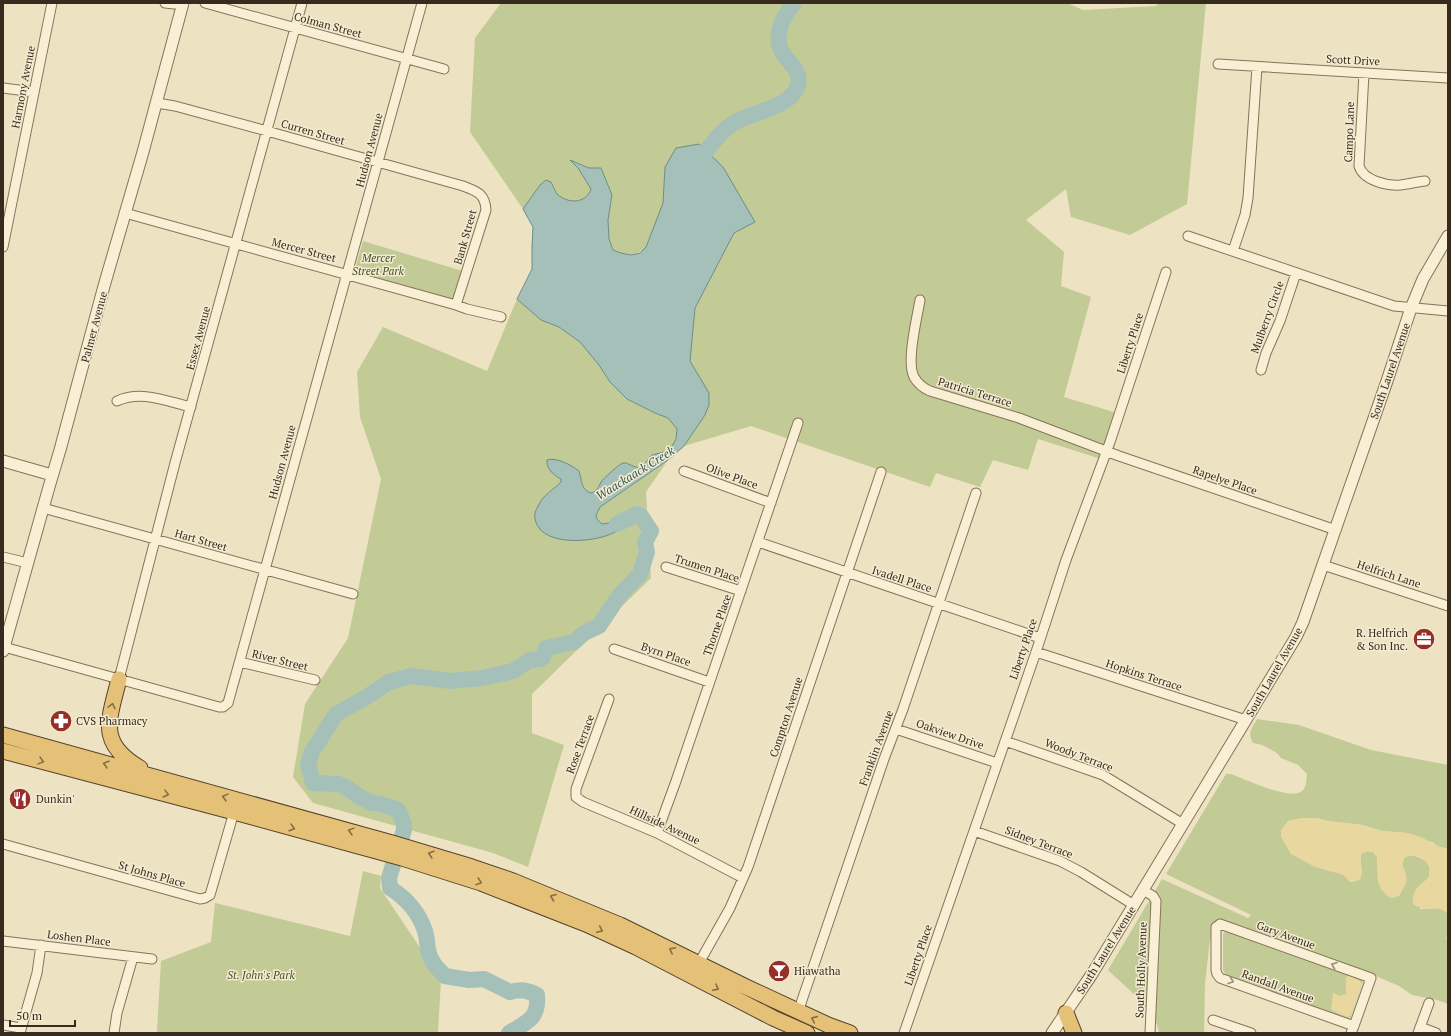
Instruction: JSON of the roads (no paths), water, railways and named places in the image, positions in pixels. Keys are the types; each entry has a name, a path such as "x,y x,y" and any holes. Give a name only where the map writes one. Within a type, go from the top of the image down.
{"highway":[{"path":"119,679 109,718 109,729 113,743 118,752 128,761 157,778"},
{"path":"3,735 157,778 386,848 404,853 472,866 562,900 620,925 798,1012 850,1033"},
{"path":"3,751 234,812 386,848"},
{"path":"404,853 586,924 636,947 799,1032"},
{"path":"1066,1013 1074,1033"}],"street":[{"name":"Harmony Avenue","path":"3,247 6,217 52,3"},
{"path":"165,3 182,3"},
{"name":"Palmer Avenue","path":"4,649 157,103 182,3"},
{"name":"Colman Street","path":"205,3 444,69"},
{"name":"Essex Avenue","path":"119,679 155,539 302,3"},
{"name":"Hudson Avenue","path":"4,649 223,707 228,703 422,3"},
{"name":"Scott Drive","path":"1218,64 1448,78"},
{"path":"1233,251 1245,215 1248,198 1257,67"},
{"name":"Campo Lane","path":"1364,73 1358,166 1360,170 1367,178 1390,184 1398,185 1426,181"},
{"path":"3,88 34,92"},
{"name":"Curren Street","path":"157,103 175,106 463,186"},
{"name":"Bank Street","path":"456,305 486,210 486,204 480,194 463,186"},
{"name":"Mercer Street","path":"125,213 500,317"},
{"path":"1188,236 1394,306 1448,311"},
{"name":"South Laurel Avenue","path":"1052,1033 1091,976 1296,637 1303,622 1336,530 1411,308 1423,278 1448,236"},
{"name":"Liberty Place","path":"904,1033 1036,652 1079,522 1107,451 1166,272"},
{"name":"Mulberry Circle","path":"1262,370 1266,353 1280,321 1296,273"},
{"name":"Patricia Terrace","path":"920,300 911,364 914,376 923,388 1019,418 1107,451"},
{"path":"117,402 132,396 146,396 191,407"},
{"name":"Thorne Place","path":"657,833 798,423"},
{"name":"Rapelye Place","path":"1107,451 1336,530"},
{"path":"3,461 52,475"},
{"name":"Olive Place","path":"684,471 771,503"},
{"name":"Compton Avenue","path":"699,964 730,908 743,878 881,472"},
{"name":"Franklin Avenue","path":"798,1012 976,493"},
{"name":"Hart Street","path":"43,508 353,594"},
{"name":"Ivadell Place","path":"758,542 1040,638"},
{"path":"3,557 28,563"},
{"name":"Helfrich Lane","path":"1323,565 1448,606"},
{"name":"Trumen Place","path":"666,567 741,592"},
{"name":"Byrn Place","path":"614,649 710,682"},
{"name":"Hopkins Terrace","path":"1036,652 1246,720"},
{"name":"River Street","path":"240,662 314,680"},
{"name":"Rose Terrace","path":"576,797 576,789 609,699"},
{"name":"Oakview Drive","path":"896,729 997,763"},
{"name":"Woody Terrace","path":"1005,741 1103,775 1183,824"},
{"name":"Hillside Avenue","path":"576,797 583,802 657,833 743,878"},
{"name":"St Johns Place","path":"3,844 200,899 205,898 210,894 234,812"},
{"name":"Sidney Terrace","path":"974,831 1060,861 1081,872 1134,905"},
{"name":"South Holly Avenue","path":"1143,890 1153,896 1156,901 1150,1033"},
{"name":"Gary Avenue","path":"1216,951 1216,927 1220,924 1371,978 1353,1030"},
{"name":"Loshen Place","path":"3,941 152,959"},
{"path":"3,1025 20,1030 37,973 41,945"},
{"name":"Randall Avenue","path":"1216,951 1216,970 1220,978 1353,1030"},
{"path":"114,1033 117,1013 133,957"},
{"path":"1429,1003 1419,1030 1436,1033"},
{"path":"1213,1020 1251,1033"}],"water":[{"path":"699,144 723,167 755,222 734,233 695,308 690,361 709,393 709,405 705,415 684,446 668,460 600,507 596,515 597,519 602,524 610,523 637,514 624,526 615,532 587,540 564,540 554,538 539,528 535,517 536,509 540,502 561,482 561,479 549,468 547,460 551,459 568,464 579,471 581,482 585,490 591,493 598,488 602,480 621,464 625,463 641,468 652,455 667,451 671,448 676,439 677,429 668,418 627,399 610,382 599,365 580,342 559,327 541,320 517,299 532,269 533,227 523,209 540,185 546,180 551,182 557,194 566,200 581,200 589,194 591,189 578,168 570,160 589,168 601,168 612,195 608,220 609,239 613,250 631,255 640,253 646,247 663,203 665,167 676,148"}],"waterway":[{"name":"Waackaack Creek","path":"692,167 726,128 740,120 770,109 788,99 794,93 799,81 796,70 786,58 779,44 782,23 794,3"},
{"name":"Waackaack Creek","path":"509,1033 534,1015 536,1010 537,995 524,990 510,992 484,979 469,980 445,976 442,973 430,958 426,933 416,912 407,901 390,888 389,878 404,830 404,824 398,810 381,804 372,803 339,784 313,783 308,764 312,752 336,714 365,698 389,682 411,676 450,681 482,678 513,671 530,660 540,659 543,657 546,648 574,642 584,633 599,626 619,596 640,574 647,552 645,542 651,531 641,516 637,514 617,524"}],"place":[{"name":"R. Helfrich & Son Inc.","path":"1424,639"},
{"name":"CVS Pharmacy","path":"61,721"},
{"name":"Dunkin'","path":"20,799"},
{"name":"Hiawatha","path":"779,971"}],"park label":[{"name":"Mercer Street Park","path":"378,264"},
{"name":"St. John's Park","path":"261,975"}]}
